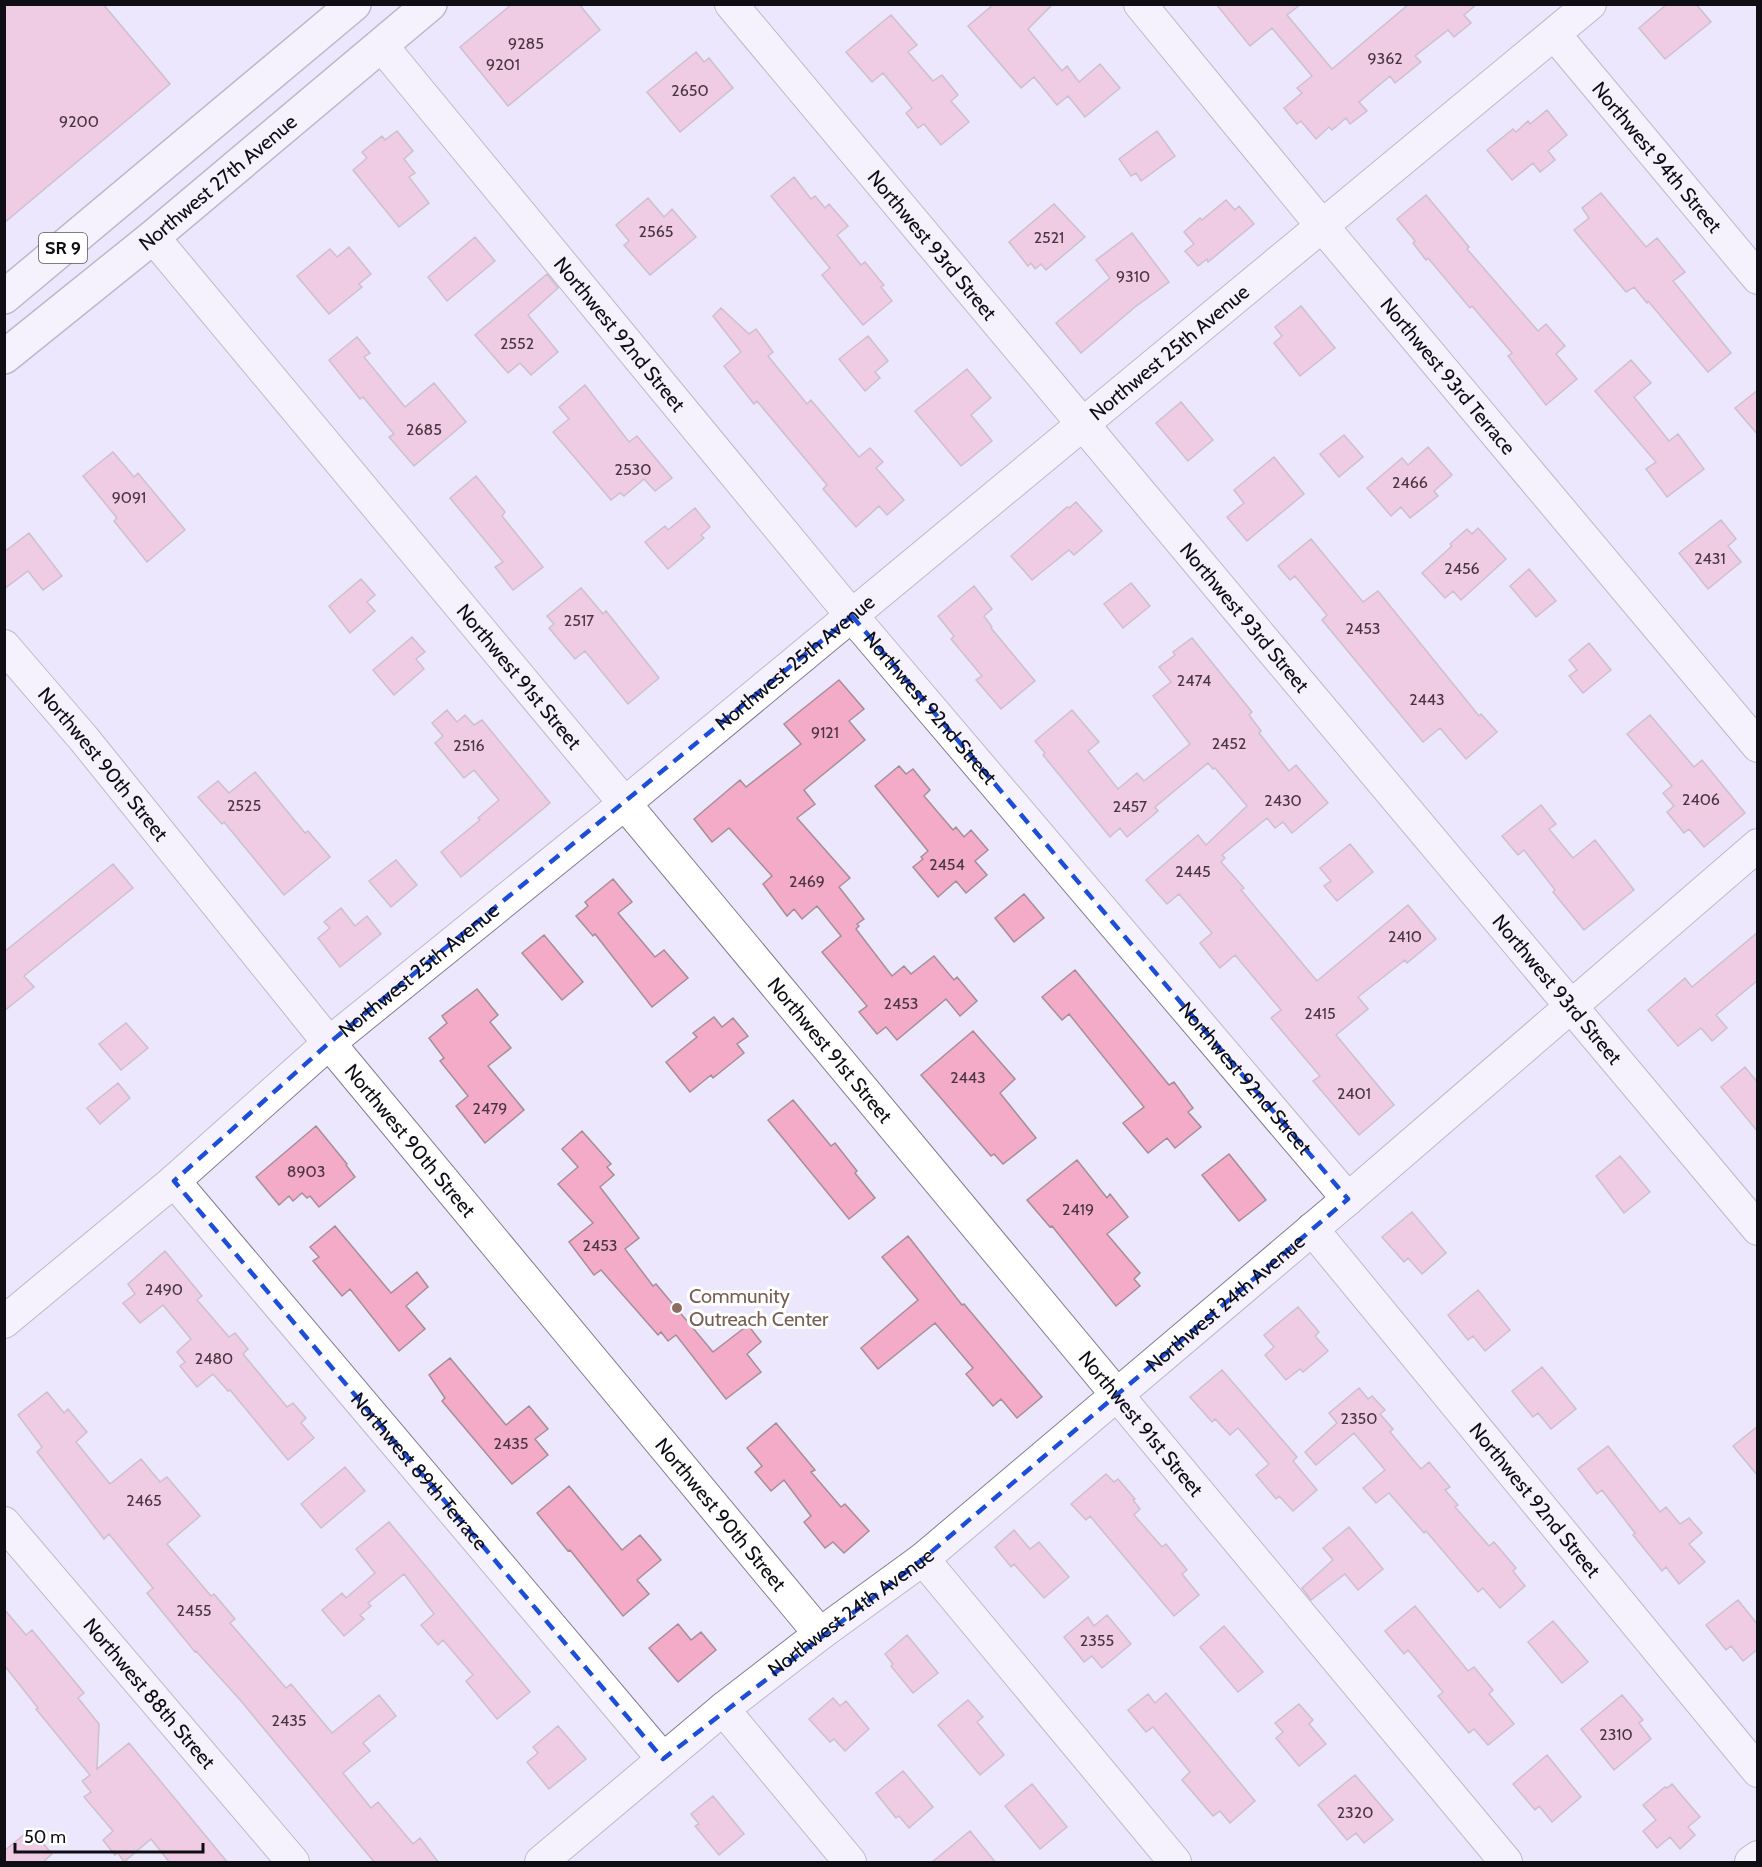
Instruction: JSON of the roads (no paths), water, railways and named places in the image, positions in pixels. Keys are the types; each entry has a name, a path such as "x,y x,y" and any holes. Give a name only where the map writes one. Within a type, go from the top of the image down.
{"main road":[{"name":"SR 9","path":"4,297 354,4"},
{"path":"327,28 341,39 351,43 381,45 393,4"},
{"name":"Northwest 27th Avenue","path":"4,357 153,237 430,4"},
{"path":"4,326 49,321"}],"street":[{"name":"Northwest 93rd Street","path":"731,4 1082,426 1758,1228"},
{"name":"Northwest 93rd Terrace","path":"1140,4 1323,227 1758,746"},
{"name":"Northwest 25th Avenue","path":"4,1322 174,1180 329,1043 624,804 1556,35 1590,4"},
{"name":"Northwest 94th Street","path":"1556,35 1758,278"},
{"name":"Northwest 92nd Street","path":"381,45 852,616 1348,1198"},
{"name":"Northwest 91st Street","path":"153,237 1506,1863"},
{"name":"Northwest 90th Street","path":"4,646 84,739 329,1043 820,1634"},
{"name":"Northwest 24th Avenue","path":"541,1863 723,1709 820,1634 923,1559 1312,1229 1758,845"},
{"name":"Northwest 89th Terrace","path":"174,1180 663,1759"},
{"name":"Northwest 92nd Street","path":"1312,1229 1758,1771"},
{"name":"Northwest 88th Street","path":"4,1523 293,1863"},
{"path":"923,1559 1175,1863"},
{"path":"723,1709 850,1863"},
{"path":"1751,1863 1758,1857"}],"place":[{"name":"Community Outreach Center","path":"677,1308"}]}
